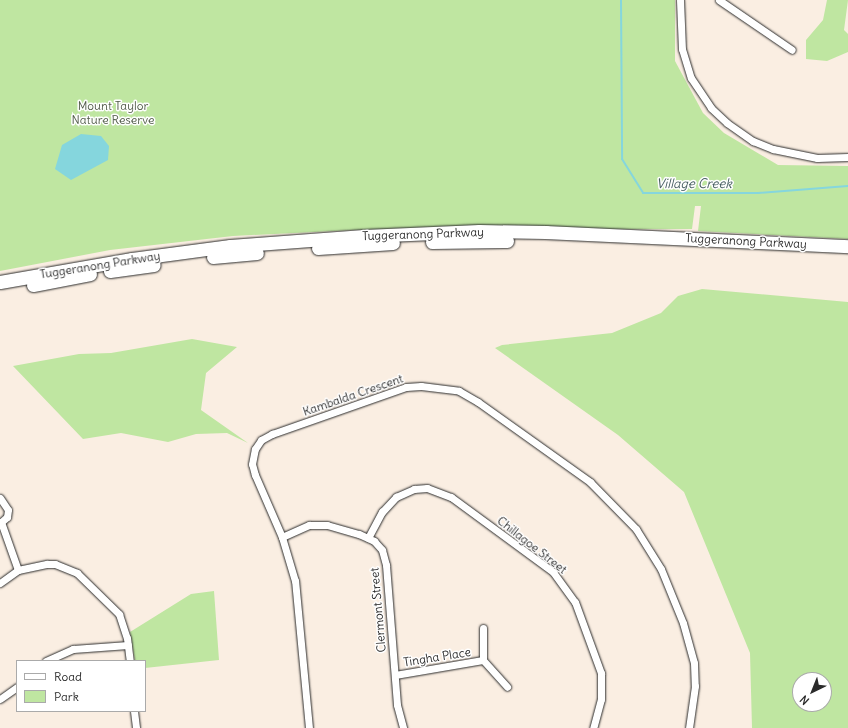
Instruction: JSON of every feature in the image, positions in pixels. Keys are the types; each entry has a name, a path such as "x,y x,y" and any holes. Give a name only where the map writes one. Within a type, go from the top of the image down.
{"highway":[{"name":"Tuggeranong Parkway","path":"0,282 132,259 230,246 385,235 546,232 848,246"},
{"name":"Tuggeranong Parkway","path":"0,291 100,273 227,256 377,244 552,241 848,255"}],"street":[{"path":"680,0 682,49 691,78 711,108 727,123 754,141 773,149 817,158 848,157"},
{"path":"719,0 792,50"},
{"name":"Kambalda Crescent","path":"309,728 295,581 282,537 252,464 255,449 261,440 272,434 406,387 436,386 459,392 478,402 590,482 617,507 648,547 674,599 694,663 693,709 689,728"},
{"name":"Chillagoe Street","path":"368,538 382,512 396,497 414,489 426,488 451,497 553,572 575,602 601,673 601,699 593,728"},
{"path":"0,498 8,510 7,516 1,523 18,570"},
{"name":"Clermont Street","path":"282,537 304,527 318,524 340,528 368,538 382,550 386,565 397,705 403,728"},
{"path":"0,583 18,570 55,564 77,573 119,614 128,645 130,660"},
{"name":"Tingha Place","path":"483,628 483,660 507,687"},
{"path":"48,660 73,649 128,645"},
{"name":"Tingha Place","path":"394,675 483,660"},
{"path":"0,699 16,688"},
{"path":"134,712 136,728"}],"green space":[{"name":"Mount Taylor Nature Reserve","path":"0,0 675,0 675,61 703,113 724,133 778,165 848,166 848,239 698,231 701,206 695,206 692,229 355,230 233,236 110,250 0,271"},
{"path":"827,0 848,0 844,30 848,34 848,52 827,61 806,59 806,40 823,20"},
{"path":"702,289 848,302 848,728 752,728 750,653 684,492 618,435 495,348 502,345 612,333 661,313 678,296"},
{"path":"192,339 237,347 206,373 201,410 248,443 227,433 196,434 168,442 121,433 83,439 13,366 79,354 111,353"},
{"path":"214,591 219,660 146,668 146,660 135,660 130,632 191,594"}],"water":[{"path":"81,134 101,136 109,146 108,160 71,180 55,169 62,145"}],"waterway":[{"name":"Village Creek","path":"621,0 622,159 643,193 758,193 848,186"}]}
